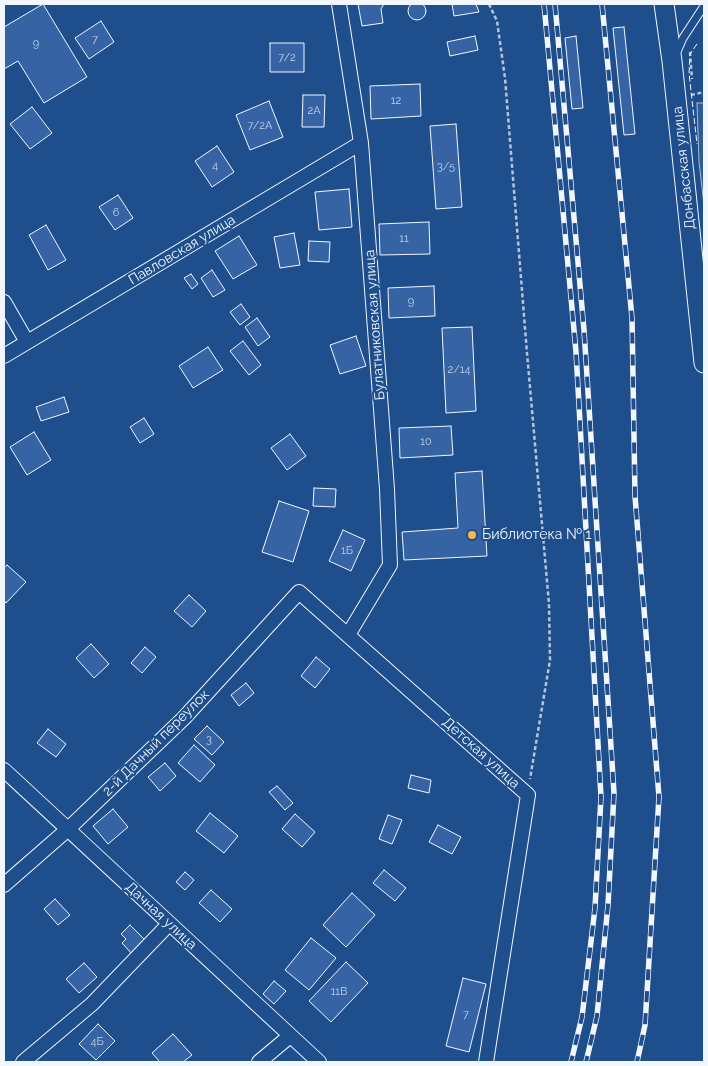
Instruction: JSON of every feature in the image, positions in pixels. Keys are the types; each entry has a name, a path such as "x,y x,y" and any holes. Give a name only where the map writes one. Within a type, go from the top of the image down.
{"street":[{"name":"Булатниковская улица","path":"339,4 361,143 387,489 390,565 348,635"},
{"name":"Донбасская улица","path":"664,4 672,61 704,363"},
{"name":"Павловская улица","path":"4,356 361,143"},
{"path":"4,302 27,342"},
{"name":"Детская улица","path":"298,592 528,795 486,1062"},
{"name":"2-й Дачный переулок","path":"4,885 67,830 184,718 298,592"},
{"name":"Дачная улица","path":"4,770 319,1062"},
{"path":"23,1062 92,1004 169,924"},
{"path":"260,1062 290,1036"}],"lane":[{"path":"672,61 683,38 704,6"}],"path":[{"path":"489,4 497,21 505,78 549,604 550,660 528,795"},
{"path":"690,50 694,94"},
{"path":"688,96 704,92"}],"shaded area":[{"path":"697,103 704,103 704,205 699,162"}],"building":[{"path":"417,2 423,5 426,11 423,17 417,20 411,17 408,11 411,5"},
{"path":"43,4 87,77 44,103 18,61 4,69 4,27"},
{"path":"358,4 384,4 381,9 383,23 362,26"},
{"path":"452,4 476,4 479,12 454,16"},
{"path":"101,21 114,42 89,59 75,38"},
{"path":"624,27 635,134 624,135 613,28"},
{"path":"475,36 478,50 450,56 447,42"},
{"path":"576,36 583,108 572,109 565,38"},
{"path":"270,43 304,43 304,72 270,72"},
{"path":"420,84 421,116 371,119 370,86"},
{"path":"303,95 325,95 324,127 302,127"},
{"path":"269,101 283,137 250,150 236,115"},
{"path":"32,107 52,133 30,149 10,124"},
{"path":"456,124 462,207 436,209 430,126"},
{"path":"217,146 234,172 212,187 195,161"},
{"path":"349,189 352,227 319,230 315,192"},
{"path":"118,195 133,218 115,230 99,207"},
{"path":"429,222 430,254 380,255 379,224"},
{"path":"46,225 66,260 48,270 29,235"},
{"path":"294,233 300,265 280,268 274,237"},
{"path":"239,236 257,265 233,279 215,251"},
{"path":"309,241 330,242 329,262 308,261"},
{"path":"212,270 225,290 213,297 201,278"},
{"path":"191,274 198,284 192,289 184,278"},
{"path":"434,286 435,316 389,318 388,288"},
{"path":"241,304 250,317 240,325 230,312"},
{"path":"257,318 270,337 258,346 245,327"},
{"path":"472,327 476,411 446,413 442,328"},
{"path":"356,336 366,366 340,374 330,345"},
{"path":"243,341 261,365 249,375 230,351"},
{"path":"208,347 223,370 193,388 179,366"},
{"path":"64,397 69,412 41,421 36,407"},
{"path":"144,418 154,434 140,443 130,427"},
{"path":"451,426 453,455 400,458 399,428"},
{"path":"34,432 51,460 27,475 10,447"},
{"path":"290,434 306,456 287,470 271,448"},
{"path":"482,471 487,556 404,560 402,532 458,528 455,473"},
{"path":"314,488 336,489 335,507 313,506"},
{"path":"279,501 309,511 293,562 262,552"},
{"path":"343,530 365,540 351,571 329,561"},
{"path":"7,565 26,582 6,603 4,600 4,568"},
{"path":"189,595 206,611 192,627 174,611"},
{"path":"91,644 109,664 94,678 76,658"},
{"path":"145,647 156,657 142,673 131,663"},
{"path":"316,657 330,669 315,688 301,676"},
{"path":"246,683 254,693 239,706 231,695"},
{"path":"207,726 224,742 212,755 194,739"},
{"path":"48,729 66,744 56,757 37,743"},
{"path":"194,745 215,765 200,782 178,763"},
{"path":"165,763 176,776 160,791 148,777"},
{"path":"411,775 431,780 429,793 408,788"},
{"path":"277,786 293,803 285,810 269,792"},
{"path":"113,809 128,827 108,844 93,826"},
{"path":"210,813 238,836 224,853 196,831"},
{"path":"295,814 315,832 302,847 282,829"},
{"path":"388,815 402,820 392,844 379,839"},
{"path":"438,825 461,837 452,854 429,842"},
{"path":"384,870 406,888 395,901 373,883"},
{"path":"185,872 194,880 185,890 176,882"},
{"path":"211,890 232,909 220,922 199,903"},
{"path":"352,893 375,915 346,947 323,925"},
{"path":"55,899 70,915 58,925 44,909"},
{"path":"130,925 146,941 132,954 122,943 126,939 121,934"},
{"path":"311,938 336,958 309,990 285,970"},
{"path":"346,962 368,983 331,1022 309,1001"},
{"path":"84,963 97,977 79,993 66,979"},
{"path":"463,978 486,984 469,1052 446,1046"},
{"path":"274,981 286,991 274,1004 263,994"},
{"path":"98,1024 115,1041 96,1060 79,1044"},
{"path":"173,1034 192,1055 183,1062 160,1062 152,1053"}],"railway":[{"path":"544,4 576,352 601,797 595,908 582,1017 571,1062"},
{"path":"555,4 584,330 614,793 608,905 597,1016 586,1062"},
{"path":"602,4 632,318 635,496 659,797 645,1025 637,1062"}],"fence":[{"path":"697,44 690,54 689,73 697,144"}],"place":[{"name":"Библиотека № 1","path":"472,535"}]}
